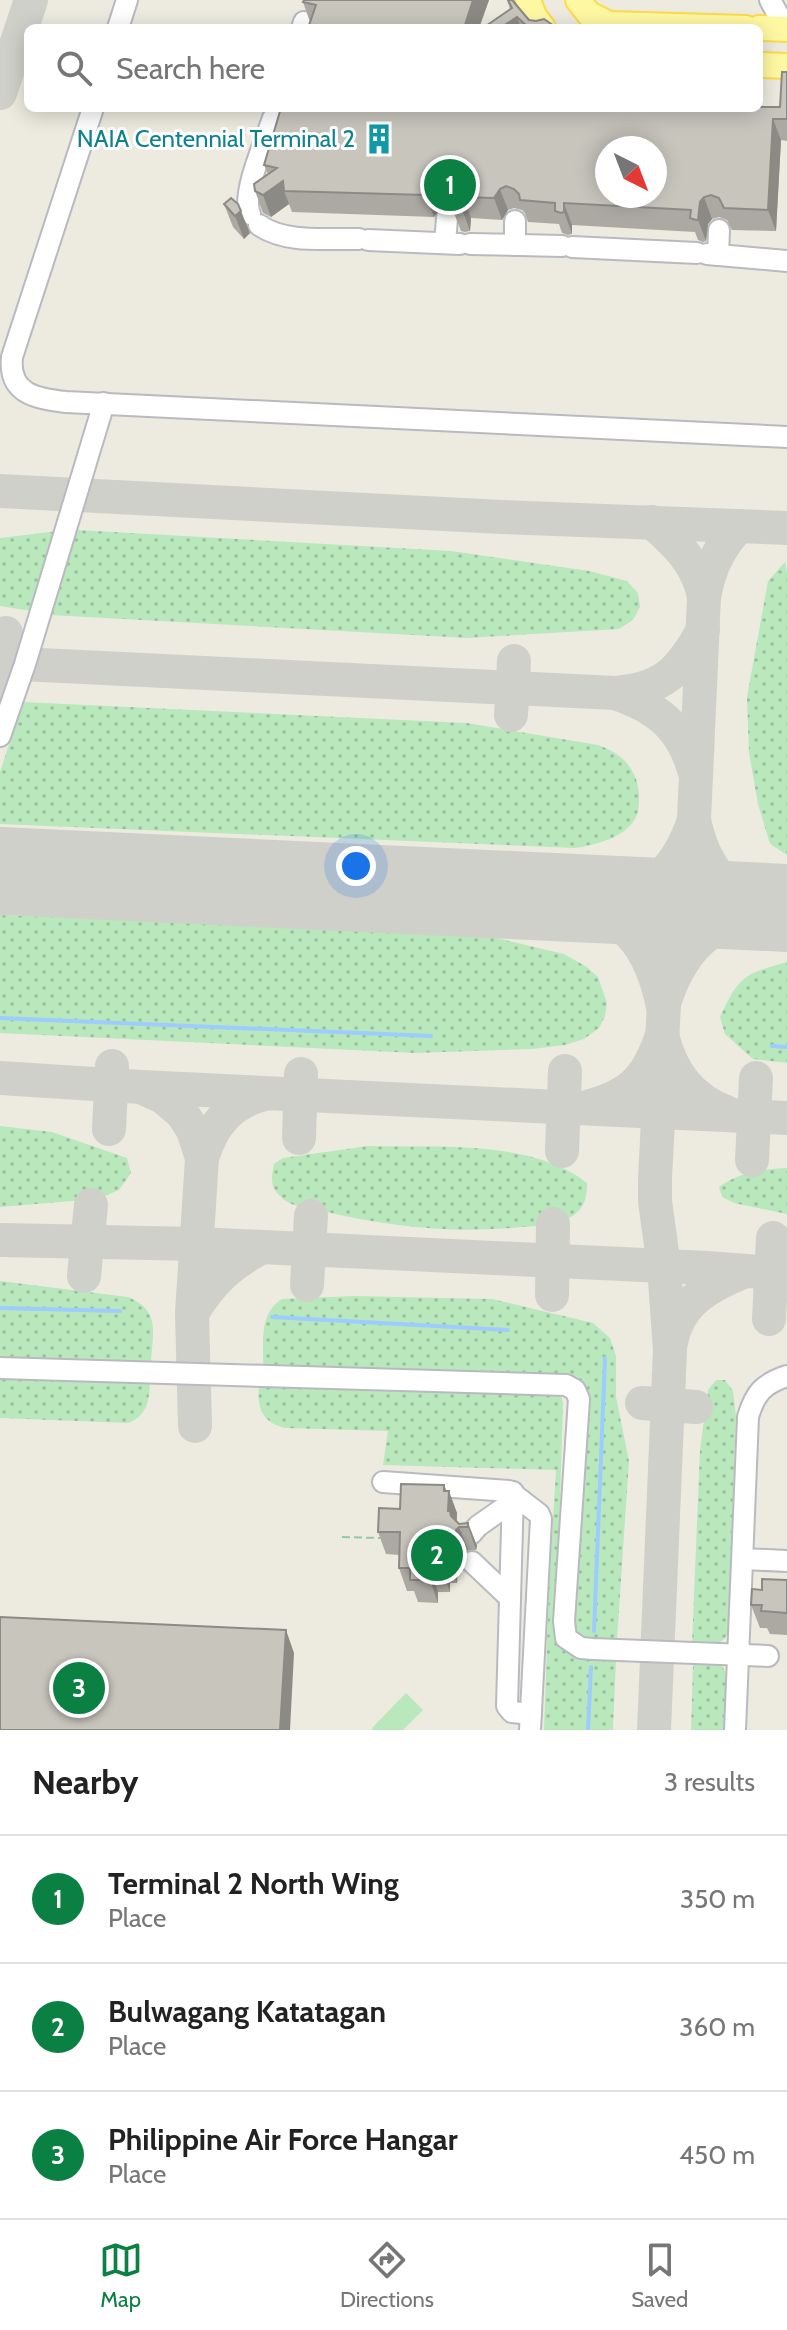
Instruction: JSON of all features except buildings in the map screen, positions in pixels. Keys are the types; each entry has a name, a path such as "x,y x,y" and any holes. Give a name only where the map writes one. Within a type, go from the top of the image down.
{"main road":[{"path":"515,0 522,24"},
{"path":"528,0 540,24"},
{"path":"584,14 609,24"},
{"path":"763,28 786,29"},
{"path":"763,65 787,66"},
{"path":"763,76 787,78"}],"lane":[{"path":"119,24 127,0"},
{"path":"770,0 786,29"},
{"path":"92,112 15,345 11,365 15,380 32,396 66,402 787,437"},
{"path":"273,118 249,190 247,207 255,220 272,234 458,244 567,246 787,261"},
{"path":"447,218 458,244"},
{"path":"515,221 515,245"},
{"path":"613,249 614,227"},
{"path":"707,254 719,230"},
{"path":"0,736 104,403"},
{"path":"0,1368 566,1385 575,1390 579,1399 564,1621 566,1638 581,1648 777,1656"},
{"path":"735,1730 748,1417 753,1399 770,1381 787,1376"},
{"path":"383,1482 517,1499 539,1514 531,1722 508,1710 510,1598 517,1499"},
{"path":"471,1534 517,1499"},
{"path":"743,1559 787,1561"},
{"path":"472,1562 510,1598"},
{"path":"509,1638 535,1640"}],"path":[{"path":"342,1537 387,1539"}],"green space":[{"path":"77,530 451,551 589,571 627,581 638,593 640,607 633,620 619,629 467,638 50,615"},
{"path":"58,531 31,611 0,606 0,538"},
{"path":"785,562 787,855 770,844 758,804 749,753 747,697 768,581"},
{"path":"23,702 467,723 598,745 621,757 631,769 638,785 638,810 630,826 616,836 575,848 0,824 0,772"},
{"path":"0,915 484,935 564,954 587,967 598,977 607,1003 605,1016 599,1028 584,1039 565,1045 415,1053 0,1033"},
{"path":"787,962 787,1063 753,1059 725,1034 720,1017 732,993 744,979"},
{"path":"0,1126 52,1132 127,1158 131,1173 119,1190 97,1199 0,1207"},
{"path":"368,1146 452,1147 512,1152 565,1169 587,1183 585,1199 574,1215 551,1224 496,1229 424,1228 302,1208 286,1201 273,1186 274,1164 283,1158"},
{"path":"787,1168 787,1214 734,1203 722,1197 719,1187 735,1178 760,1170"},
{"path":"0,1281 128,1297 139,1303 146,1309 153,1325 151,1365 0,1360"},
{"path":"355,1296 492,1299 593,1323 610,1338 616,1356 616,1397 629,1461 617,1639 588,1638 574,1629 586,1393 581,1383 570,1377 263,1368 266,1321 274,1305 282,1299"},
{"path":"0,1378 150,1382 144,1411 129,1423 0,1418"},
{"path":"716,1380 725,1380 733,1391 736,1416 728,1632 718,1643 692,1644 700,1450 708,1390"},
{"path":"259,1385 555,1393 561,1396 556,1630 563,1648 573,1655 616,1659 613,1730 544,1730 556,1470 383,1465 388,1431 285,1428 271,1422 262,1412"},
{"path":"693,1664 717,1664 724,1669 728,1695 725,1730 691,1730"},
{"path":"406,1693 423,1710 403,1730 373,1730 372,1728"}],"waterway":[{"path":"0,1018 431,1036"},
{"path":"772,1046 787,1047"},
{"path":"0,1308 120,1311"},
{"path":"272,1317 508,1330"},
{"path":"594,1631 605,1358"},
{"path":"588,1730 591,1667"}],"taxiway":[{"path":"0,93 31,0"},
{"path":"0,491 787,528"},
{"path":"652,522 692,565 704,597"},
{"path":"654,1730 670,1350 655,1201 665,984 694,820 704,597 716,559 739,526"},
{"path":"694,770 682,741 665,720 643,705 615,693 646,687 668,676 686,657 703,630"},
{"path":"4,687 6,633"},
{"path":"511,715 514,661"},
{"path":"0,663 615,693"},
{"path":"603,899 637,890 662,875 680,852 694,820 704,851 719,876 741,895 772,907"},
{"path":"562,897 602,913 631,935 650,965 663,1007 679,968 701,940 732,920 772,907"},
{"path":"590,1106 618,1096 637,1081 651,1061 662,1035 671,1061 684,1083 703,1100 728,1113"},
{"path":"109,1129 112,1066"},
{"path":"562,1151 565,1071"},
{"path":"299,1138 301,1074"},
{"path":"0,1078 787,1118"},
{"path":"752,1160 756,1078"},
{"path":"145,1089 163,1097 182,1113 193,1130 202,1158 192,1313 195,1426"},
{"path":"202,1158 211,1135 224,1117 242,1103 265,1094"},
{"path":"84,1276 91,1205"},
{"path":"307,1285 311,1216"},
{"path":"552,1295 553,1224"},
{"path":"769,1319 773,1238"},
{"path":"0,1240 198,1244 787,1274"},
{"path":"192,1313 222,1275 262,1247"},
{"path":"671,1343 680,1317 696,1298 718,1283 743,1272"},
{"path":"642,1403 696,1407"}],"runway":[{"path":"0,871 787,908"}],"place":[{"name":"NAIA Centennial Terminal 2","path":"379,139"},
{"name":"Terminal 2 North Wing","path":"450,185"},
{"name":"Bulwagang Katatagan","path":"437,1555"},
{"name":"Philippine Air Force Hangar","path":"79,1688"}]}
